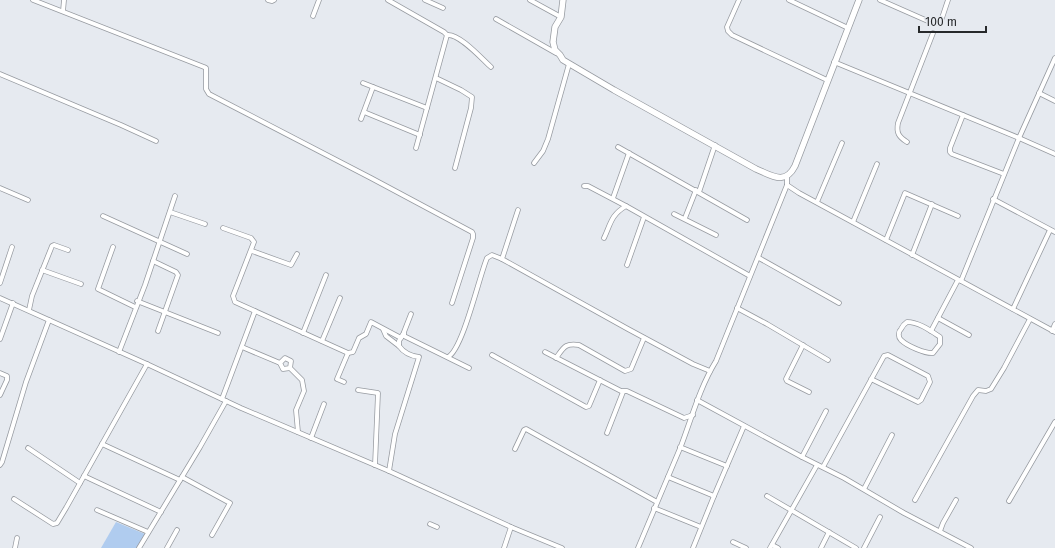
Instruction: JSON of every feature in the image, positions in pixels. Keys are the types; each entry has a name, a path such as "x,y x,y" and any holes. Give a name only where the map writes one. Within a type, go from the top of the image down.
{"street":[{"path":"33,0 206,68 206,89 209,94 472,232 473,238 452,303"},
{"path":"63,11 64,0"},
{"path":"268,0 274,0"},
{"path":"313,16 319,0"},
{"path":"388,0 416,15 447,35 456,37 475,51 491,67"},
{"path":"425,0 443,8"},
{"path":"530,0 561,17"},
{"path":"563,0 561,17 555,27 553,35 555,50 560,54 563,60 776,178 787,177 795,166 859,0"},
{"path":"739,0 727,27 728,31 732,35 827,80"},
{"path":"789,0 848,28"},
{"path":"880,0 930,22 936,23 941,21 948,0"},
{"path":"496,19 560,54"},
{"path":"907,142 900,137 897,129 909,93 933,33"},
{"path":"416,148 447,35"},
{"path":"931,331 960,281 993,199 1055,58"},
{"path":"834,62 1055,154"},
{"path":"534,163 543,152 548,140 569,64"},
{"path":"0,74 156,141"},
{"path":"436,78 472,97 471,108 455,168"},
{"path":"363,83 427,108"},
{"path":"361,119 373,87"},
{"path":"1039,93 1055,101"},
{"path":"364,112 420,135"},
{"path":"963,115 950,148 950,152 1004,174"},
{"path":"817,202 842,143"},
{"path":"684,218 698,191 715,145"},
{"path":"618,147 747,220"},
{"path":"613,198 630,153"},
{"path":"853,222 877,164"},
{"path":"638,548 693,414 696,400 716,361 758,258 787,185 787,177"},
{"path":"787,185 1053,332 1055,324"},
{"path":"584,186 588,186 613,198 750,276"},
{"path":"0,188 28,200"},
{"path":"886,240 905,193 958,216"},
{"path":"119,352 153,261 175,196"},
{"path":"993,199 1055,232"},
{"path":"912,255 932,204"},
{"path":"604,238 613,216 626,206"},
{"path":"502,259 518,210"},
{"path":"170,212 205,224"},
{"path":"674,214 716,235"},
{"path":"103,216 159,243 187,254"},
{"path":"626,264 644,217"},
{"path":"223,228 252,238 254,242 252,251 233,298 235,302 348,353 353,352 359,338 366,334 372,322 408,338 444,357 448,357 468,368"},
{"path":"1013,309 1050,230"},
{"path":"28,310 42,270 53,245 68,250"},
{"path":"0,282 12,247"},
{"path":"113,247 98,289 135,307"},
{"path":"252,251 291,265 297,254"},
{"path":"448,357 453,352 468,320 487,258 492,255 502,259 644,338 693,364 710,371"},
{"path":"758,258 839,303"},
{"path":"153,261 177,273 158,331"},
{"path":"42,270 81,284"},
{"path":"303,333 326,275"},
{"path":"0,298 224,400 375,465 511,527 562,548"},
{"path":"322,341 340,298"},
{"path":"137,301 218,333"},
{"path":"0,339 13,303"},
{"path":"737,308 828,360"},
{"path":"139,548 181,478 224,400 255,311"},
{"path":"399,346 411,314"},
{"path":"938,318 970,335"},
{"path":"915,500 973,396 978,390 986,391 991,389 1030,319"},
{"path":"0,465 26,382 49,320"},
{"path":"907,322 912,322 931,331 940,337 941,340 940,344 933,353 929,354 901,340 898,332 907,322"},
{"path":"383,328 386,336 405,352 412,356 419,357 395,434 388,471"},
{"path":"556,358 565,346 570,344 579,345 624,371 631,369 644,338"},
{"path":"803,345 786,379 787,381 809,392"},
{"path":"242,347 280,363 284,369 290,368"},
{"path":"545,352 623,392 627,391 684,418 693,414"},
{"path":"344,382 337,379 348,353"},
{"path":"492,355 586,407 589,406 600,380"},
{"path":"823,467 871,378 883,357 888,355 928,376 930,382 921,400 918,402 871,378"},
{"path":"280,363 285,358 291,361 290,368"},
{"path":"14,499 55,524 66,508 147,364"},
{"path":"290,368 302,380 304,391 296,410 298,432"},
{"path":"0,373 7,376 8,380 0,395"},
{"path":"358,390 378,393 375,465"},
{"path":"607,433 623,392"},
{"path":"696,400 864,489 904,513 971,548"},
{"path":"311,438 324,404"},
{"path":"802,457 826,411"},
{"path":"1009,501 1055,422"},
{"path":"693,548 744,426"},
{"path":"515,449 524,430 526,429 657,502"},
{"path":"864,489 892,435"},
{"path":"102,444 181,478 230,503 212,535"},
{"path":"680,447 727,466"},
{"path":"28,448 80,483"},
{"path":"778,548 771,546 817,465"},
{"path":"84,476 161,512"},
{"path":"668,477 714,496"},
{"path":"767,496 856,548"},
{"path":"940,531 943,522 956,500"},
{"path":"654,508 701,527"},
{"path":"97,510 148,532"},
{"path":"864,548 880,516"},
{"path":"430,524 437,527"},
{"path":"504,548 511,527"},
{"path":"167,548 176,530"},
{"path":"821,548 829,532"},
{"path":"15,548 17,538"},
{"path":"733,542 746,548"}],"shaded area":[{"path":"116,522 145,534 138,548 101,548"}]}
